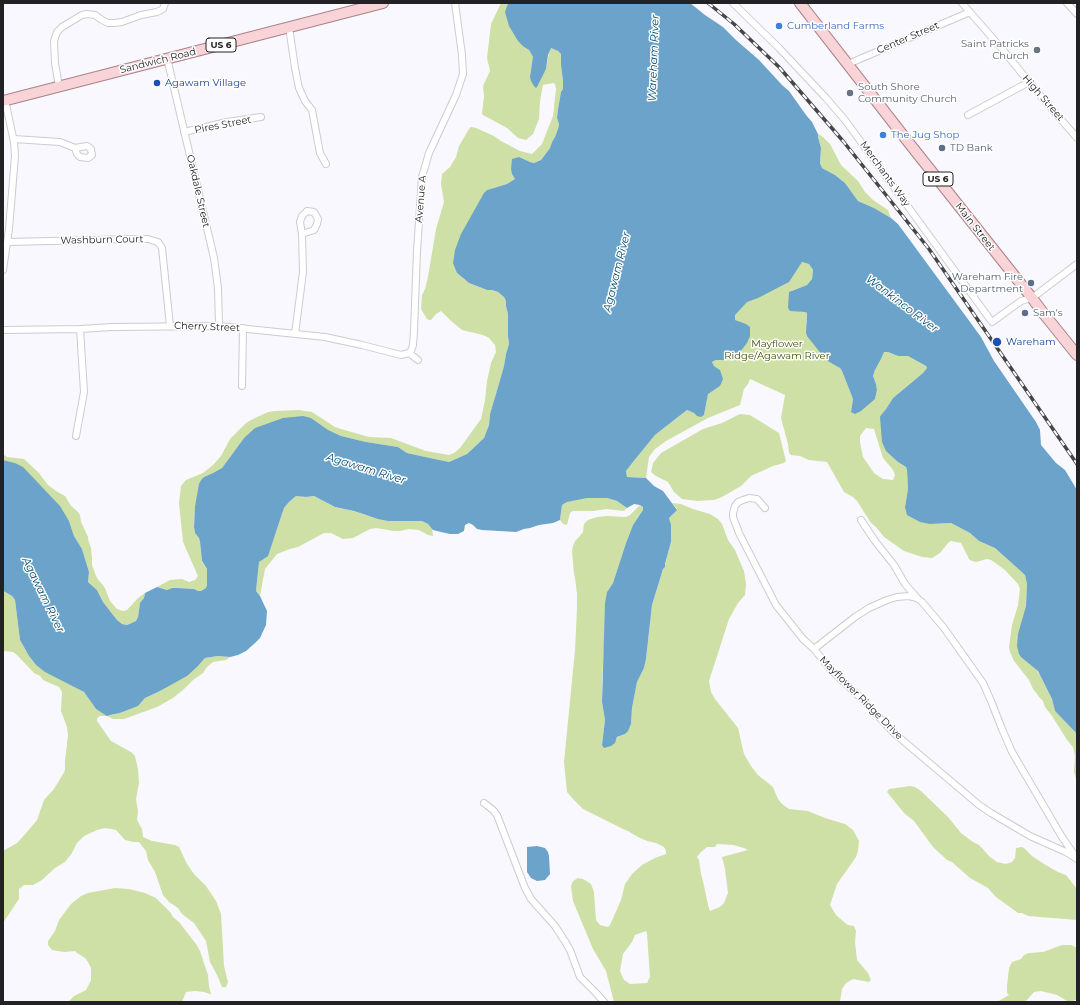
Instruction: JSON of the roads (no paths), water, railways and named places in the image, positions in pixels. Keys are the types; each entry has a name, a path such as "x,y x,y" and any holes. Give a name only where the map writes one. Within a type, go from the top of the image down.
{"main road":[{"name":"Sandwich Road","path":"4,100 383,3"},
{"name":"Main Street","path":"800,3 1077,355"}],"street":[{"path":"59,86 55,63 54,41 57,32 62,27 87,14 95,15 108,22 122,22 141,15 157,12 163,9 165,3"},
{"name":"Avenue A","path":"409,353 412,350 414,334 417,251 422,177 429,153 456,95 463,74 456,3"},
{"name":"Merchants Way","path":"733,3 779,48 845,120 992,322 1021,301 1032,298"},
{"name":"High Street","path":"962,3 1077,138"},
{"path":"1067,3 1077,14"},
{"name":"Center Street","path":"848,64 970,12"},
{"path":"289,27 298,83 302,97 312,110 320,153 326,164"},
{"name":"Oakdale Street","path":"168,58 214,258 218,288 219,326"},
{"path":"968,115 1029,82"},
{"path":"3,270 8,242 15,156 14,139 4,100"},
{"name":"Pires Street","path":"184,132 227,122 261,117"},
{"path":"14,139 60,142 68,144 74,148"},
{"path":"295,334 302,272 302,234"},
{"name":"Washburn Court","path":"8,242 135,238 148,239 158,242 162,248 170,326"},
{"path":"1032,298 1077,264"},
{"name":"Cherry Street","path":"3,330 219,326 334,338 401,355 409,353"},
{"path":"242,328 242,386"},
{"path":"76,436 84,392 80,329"},
{"path":"409,353 418,360"},
{"name":"Mayflower Ridge Drive","path":"765,508 757,500 749,498 738,502 734,508 734,521 776,605 796,631 814,649 830,670 863,700 894,733 979,805 1039,841 1066,852 1077,859"},
{"name":"Mayflower Ridge Drive","path":"861,520 894,565 905,584 944,628 982,683 992,701 1012,752 1062,837 1077,859"},
{"path":"814,649 869,608 897,597 908,596 917,598"},
{"path":"484,803 490,807 497,816 525,888 532,899 555,926 566,943 580,977 604,1002"}],"water":[{"path":"508,3 690,3 723,27 759,60 789,91 812,122 818,134 821,148 820,163 822,168 835,175 845,183 858,201 874,208 898,224 981,337 994,361 1036,422 1040,430 1041,445 1056,463 1065,470 1077,490 1077,734 1055,711 1052,699 1038,671 1019,654 1017,646 1018,634 1026,606 1027,584 1025,575 995,548 979,541 970,533 951,523 930,524 920,522 907,515 905,507 908,489 907,470 906,467 886,451 882,442 880,417 893,398 923,373 927,368 926,366 908,356 898,356 884,352 873,376 877,390 875,399 861,411 855,414 851,412 853,399 842,371 840,368 826,360 807,336 807,313 790,311 788,308 789,292 807,285 812,279 813,270 809,264 802,262 789,282 747,302 735,315 735,320 750,327 750,336 740,352 726,360 716,360 712,362 714,366 720,370 723,379 720,386 708,394 704,415 701,417 697,416 687,410 655,435 626,471 627,477 646,478 654,486 663,491 677,510 669,518 671,525 671,542 665,567 663,569 652,605 646,659 644,668 637,682 632,708 631,724 628,731 617,737 615,743 611,746 604,748 602,745 605,720 602,702 605,603 607,592 613,583 633,525 643,510 643,507 634,504 627,508 617,501 607,498 587,498 567,502 562,505 560,520 516,532 482,530 477,529 469,523 465,525 464,531 458,534 450,534 433,530 428,524 422,521 388,521 335,507 314,496 296,496 284,508 268,556 259,562 256,591 267,611 266,625 260,638 246,651 230,657 218,656 205,658 187,676 145,698 138,706 107,716 96,709 84,692 45,672 36,665 20,640 15,600 3,590 3,460 23,467 60,506 69,521 74,536 82,549 89,572 88,582 97,590 103,602 117,620 122,624 127,625 136,621 140,603 144,598 145,593 157,587 167,590 178,588 194,589 198,591 206,588 207,569 202,561 200,542 195,533 194,527 195,506 199,484 204,477 222,468 244,438 255,428 283,418 303,416 311,418 328,430 341,436 398,447 407,453 449,462 467,454 484,438 489,425 490,414 509,344 506,301 498,292 487,290 469,283 457,273 453,263 455,250 461,234 484,193 487,190 507,184 515,179 511,169 512,159 519,157 534,163 541,160 550,148 558,129 558,109 561,92 563,89 561,54 551,48 548,55 546,69 537,87 536,88 534,86 530,77 533,57 529,50 518,41 509,26 505,12"},
{"path":"537,846 545,848 548,852 550,874 545,880 537,881 531,878 527,872 527,847"}],"railway":[{"path":"708,3 734,24 779,67 843,141 929,249 1077,464"}],"place":[{"name":"Cumberland Farms","path":"779,26"},
{"name":"Saint Patricks Church","path":"1037,50"},
{"name":"Agawam Village","path":"157,83"},
{"name":"South Shore Community Church","path":"850,93"},
{"name":"The Jug Shop","path":"883,135"},
{"name":"TD Bank","path":"942,148"},
{"name":"Wareham Fire Department","path":"1031,283"},
{"name":"Sam's","path":"1025,313"},
{"name":"Wareham","path":"997,342"}],"water label":[{"name":"Wareham River","path":"654,58"},
{"name":"Agawam River","path":"617,272"},
{"name":"Wankinco River","path":"902,304"},
{"name":"Agawam River","path":"366,469"},
{"name":"Agawam River","path":"43,595"}],"park label":[{"name":"Mayflower Ridge/Agawam River","path":"777,350"}]}
